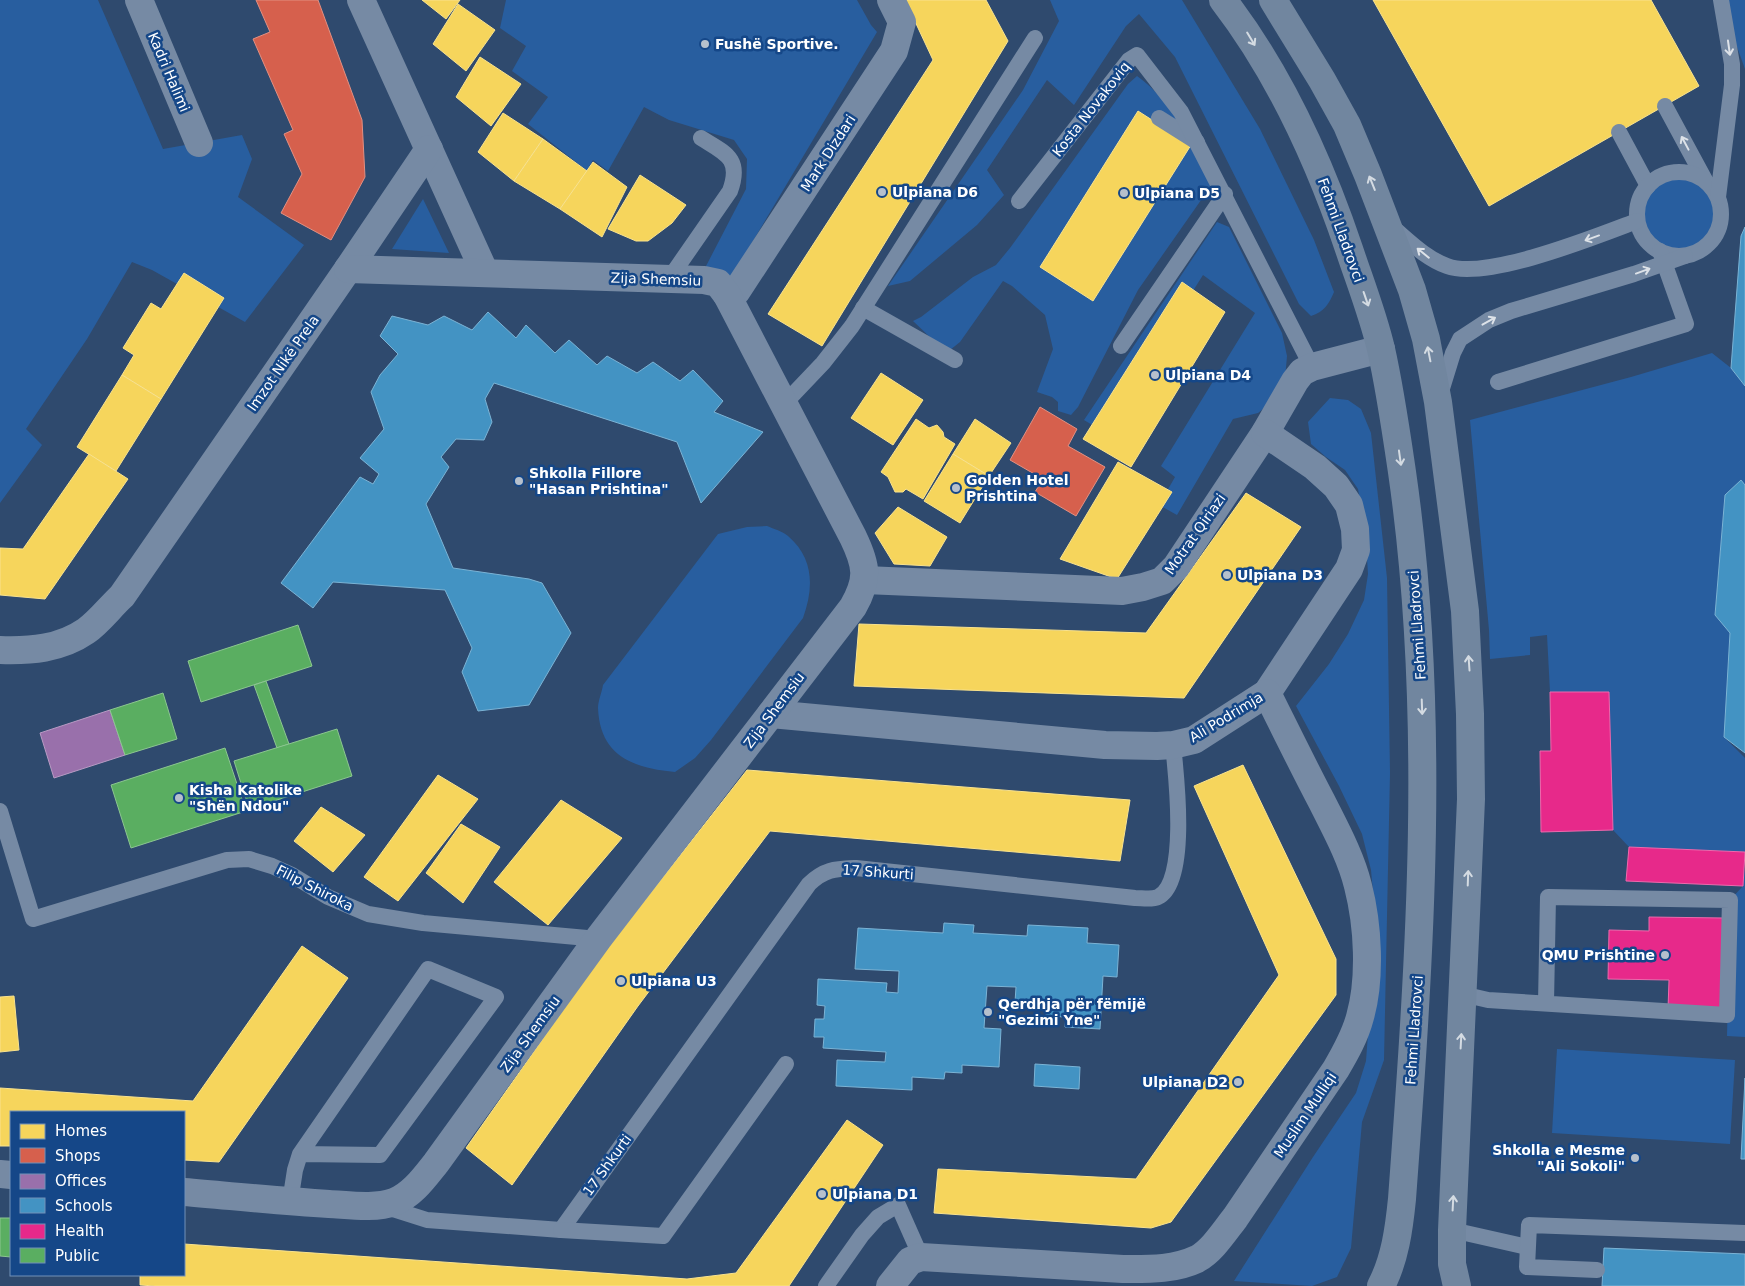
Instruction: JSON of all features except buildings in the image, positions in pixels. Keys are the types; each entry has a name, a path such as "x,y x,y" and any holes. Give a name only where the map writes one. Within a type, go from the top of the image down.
{"main road":[{"name":"Fehmi Lladrovci","path":"1223,0 1246,30 1273,75 1305,137 1331,197 1368,303 1381,349 1396,433 1410,532 1419,628 1423,849 1416,1006 1402,1199 1392,1260 1381,1286"},
{"path":"1273,0 1347,125 1388,223 1421,321 1438,402 1465,611 1469,668 1471,799 1452,1230 1452,1264 1458,1286"}],"street":[{"name":"Kadri Halimi","path":"139,0 199,143"},
{"path":"360,0 485,273"},
{"name":"Mark Dizdari","path":"727,295 736,292 894,51 902,22 891,0"},
{"name":"Imzot Nikë Prela","path":"0,650 24,651 56,646 86,631 122,596 429,149"},
{"name":"Zija Shemsiu","path":"185,1192 290,1202 354,1205 393,1202 407,1195 436,1163 598,939 853,607 861,593 865,580 860,552 727,295 718,283 704,280 348,269"},
{"path":"1312,367 1381,349"},
{"name":"Motrat Qiriazi","path":"865,580 1122,591 1162,581 1176,567 1265,433 1295,381 1302,372 1312,367"},
{"name":"Ali Podrimja","path":"771,714 1105,745 1138,746 1173,744 1194,740 1267,693 1349,570 1356,550 1355,529 1349,505 1336,486 1315,466 1265,433"},
{"name":"Muslim Mulliqi","path":"921,1257 1132,1269 1176,1266 1198,1258 1218,1240 1336,1069 1351,1043 1360,1017 1365,984 1364,918 1358,884 1345,852 1267,693"},
{"path":"890,1286 910,1261 921,1257"}],"lane":[{"path":"1438,402 1453,353 1460,339 1489,320 1511,311 1634,274 1663,257 1686,256 1698,252 1708,245 1716,235 1721,223 1718,197 1732,85 1732,64 1721,0"},
{"path":"784,404 822,363 852,326 1035,38"},
{"name":"Kosta Novakoviq","path":"1019,201 1129,60 1137,55 1181,112 1199,144 1312,367"},
{"path":"1665,106 1705,180 1718,197"},
{"path":"1159,118 1199,144"},
{"path":"1619,132 1648,186"},
{"path":"669,279 730,191 735,177 733,165 728,154 701,138"},
{"path":"1498,382 1686,324 1663,257 1644,236 1638,221 1638,208 1641,196 1648,186 1660,176 1676,172 1691,174 1705,180"},
{"path":"1121,346 1225,194"},
{"path":"1388,223 1428,258 1447,267 1464,270 1552,252 1638,221"},
{"path":"863,308 954,360"},
{"name":"17 Shkurti","path":"561,1230 809,884 819,875 830,870 856,868 1135,898 1158,897 1168,888 1173,877 1178,844 1179,816 1173,744"},
{"name":"Filip Shiroka","path":"0,811 33,919 227,860 249,859 292,875 328,897 368,914 423,923 598,939"},
{"path":"1462,994 1488,1000 1727,1015 1730,900 1548,897 1546,1003"},
{"path":"290,1202 295,1170 300,1154 428,969 496,997 380,1155 300,1154"},
{"path":"379,1204 427,1220 663,1236 786,1064"},
{"path":"826,1286 862,1235 878,1217 898,1206 921,1257"},
{"path":"1597,1270 1527,1267 1529,1225 1745,1233"},
{"path":"1452,1230 1527,1247"}],"shaded area":[{"path":"0,0 98,0 163,149 242,135 252,159 238,197 304,245 245,322 152,270 132,262 87,339 26,429 42,445 0,503"},
{"path":"506,0 857,0 877,32 731,278 705,268 746,189 747,159 734,140 669,120 644,107 608,171 593,160 587,171 528,124 548,97 512,71 526,46 500,28"},
{"path":"1050,0 1182,0 1260,129 1314,240 1334,292 1323,310 1311,316 1299,304 1175,57 1139,14 1126,26 1074,105 1047,80 987,170 1004,195 977,225 910,281 888,286 1023,90 1059,21"},
{"path":"1720,0 1745,0 1745,69"},
{"path":"1137,76 1161,98 1181,125 1213,183 1138,290 1078,407 1071,415 1058,411 1058,402 1052,397 1037,392 1053,349 1045,315 1012,286 1003,281 960,342 950,350 933,340 913,321 921,317 973,277 996,265 1128,84"},
{"path":"1680,178 1700,184 1710,194 1716,214 1710,234 1700,244 1680,250 1660,244 1650,234 1644,214 1650,194 1660,184"},
{"path":"423,199 449,253 392,249"},
{"path":"1217,222 1229,227 1282,333 1287,356 1285,379 1276,399 1258,413 1233,419 1177,515 1159,505 1175,477 1161,466 1255,313 1203,275 1104,432 1084,420"},
{"path":"1712,353 1731,368 1745,386 1745,485 1741,481 1725,495 1715,614 1730,633 1724,737 1745,758 1745,852 1629,847 1613,830 1609,692 1550,692 1547,635 1530,637 1530,655 1490,659 1470,420 1631,377"},
{"path":"1330,398 1348,400 1361,409 1371,433 1387,578 1390,773 1384,1060 1362,1122 1351,1248 1337,1277 1312,1286 1234,1281 1356,1093 1366,1061 1376,925 1371,870 1362,834 1339,786 1296,706 1329,664 1348,634 1364,600 1368,574 1365,527 1358,489 1345,470 1311,444 1308,422"},
{"path":"767,526 781,531 788,536 797,545 807,564 810,585 807,607 803,618 711,740 695,758 675,772 633,763 612,748 605,738 600,724 598,708 603,685 718,534 747,527"},
{"path":"1745,866 1745,1037 1727,1036 1730,900 1743,886"},
{"path":"1557,1049 1735,1060 1730,1144 1552,1133"}],"place":[{"name":"Fushë Sportive.","path":"705,44"},
{"name":"Ulpiana D6","path":"882,192"},
{"name":"Ulpiana D5","path":"1124,193"},
{"name":"Ulpiana D4","path":"1155,375"},
{"name":"Shkolla Fillore \"Hasan Prishtina\"","path":"519,481"},
{"name":"Golden Hotel Prishtina","path":"956,488"},
{"name":"Ulpiana D3","path":"1227,575"},
{"name":"Kisha Katolike \"Shën Ndou\"","path":"179,798"},
{"name":"QMU Prishtine","path":"1665,955"},
{"name":"Ulpiana U3","path":"621,981"},
{"name":"Qerdhja për fëmijë \"Gezimi Yne\"","path":"988,1012"},
{"name":"Ulpiana D2","path":"1238,1082"},
{"name":"Shkolla e Mesme \"Ali Sokoli\"","path":"1635,1158"},
{"name":"Ulpiana D1","path":"822,1194"}]}
